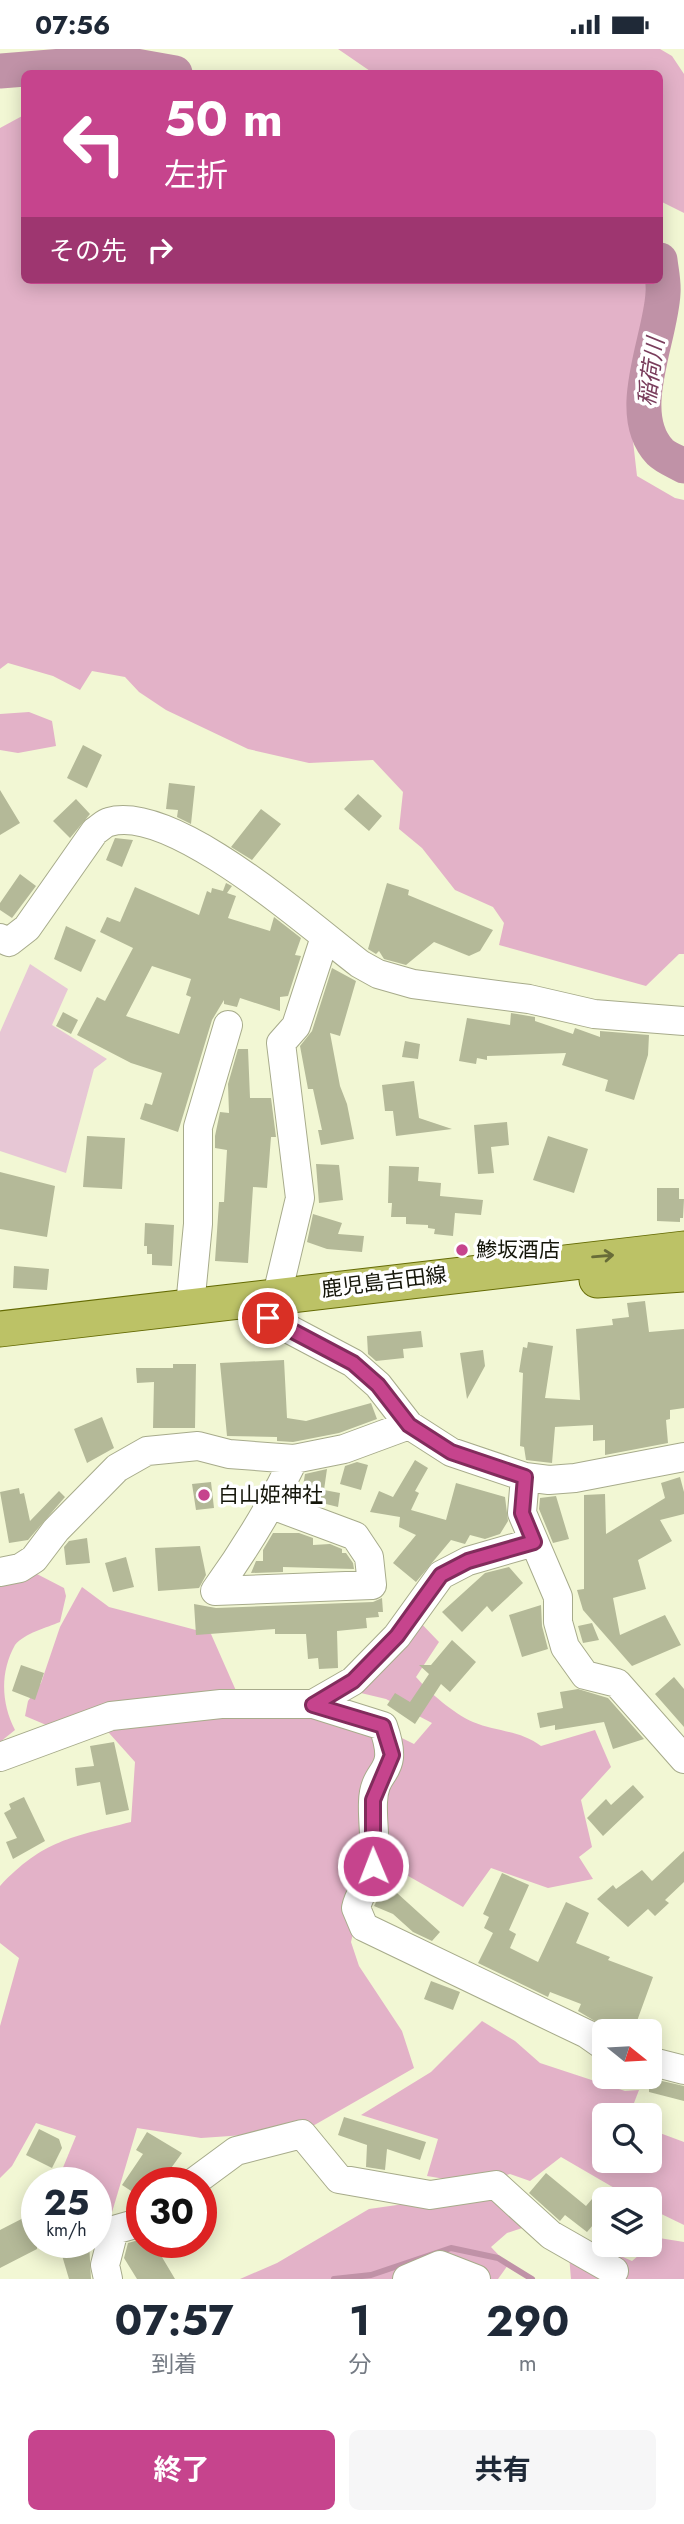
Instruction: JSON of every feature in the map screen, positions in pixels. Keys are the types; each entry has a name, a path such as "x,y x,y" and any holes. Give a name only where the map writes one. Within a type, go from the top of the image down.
{"main road":[{"name":"鹿児島吉田線","path":"0,1352 272,1307 684,1249"},
{"name":"鹿児島吉田線","path":"0,1329 190,1306 272,1307 586,1280 684,1275"}],"street":[{"path":"0,938 9,942 27,927 95,831 109,822 149,824 216,855 254,880 360,964 402,982 529,999 594,1014 684,1021"},
{"path":"325,937 296,1026 281,1043 300,1198 272,1307 353,1363 378,1385 409,1425 451,1452 525,1477 549,1480 575,1478 684,1457"},
{"path":"190,1306 198,1224 198,1127 228,1025"},
{"path":"0,1572 20,1568 34,1559 56,1530 117,1468 147,1451 198,1446 229,1454 293,1459 344,1449 409,1425"},
{"path":"272,1505 355,1536 369,1557 372,1585 215,1591 272,1505 293,1459"},
{"path":"525,1477 522,1513 558,1597 558,1622 565,1647 585,1675 617,1683 684,1759"},
{"path":"313,1705 353,1681 397,1636 441,1575 468,1561 534,1542"},
{"path":"0,1757 111,1716 221,1705 313,1705 383,1726 390,1744 390,1763 377,1785 373,1800 373,1866 356,1908 364,1927 592,2038"},
{"path":"662,2064 684,2070"},
{"path":"214,2167 236,2151 302,2134 338,2179 430,2196 496,2185 551,2235 614,2271"},
{"path":"108,2279 105,2265 114,2230 126,2227"},
{"path":"407,2279 440,2265 476,2279"}],"shaded area":[{"path":"338,49 660,49 672,56 684,74 684,213 663,202 663,70 369,70"},
{"path":"21,117 21,284 663,284 663,276 673,293 629,406 637,476 675,498 684,500 684,954 679,954 646,986 499,945 504,923 493,907 455,890 422,848 399,829 403,792 373,760 309,763 248,749 166,710 139,692 125,677 92,671 80,690 53,676 8,663 0,669 0,128"},
{"path":"29,712 52,721 56,746 18,753 0,750 0,714"},
{"path":"30,964 68,989 52,1025 107,1059 94,1069 66,1173 0,1151 0,1032"},
{"path":"35,1573 64,1588 66,1596 60,1622 24,1637 15,1645 10,1655 4,1687 7,1709 15,1730 0,1742 0,1582"},
{"path":"82,1587 109,1607 211,1634 241,1702 351,1713 414,1744 432,1723 386,1699 340,1688 415,1617 439,1642 416,1677 435,1696 465,1718 517,1734 541,1746 595,1730 611,1767 581,1800 592,1847 579,1857 593,1879 548,1888 491,1868 463,1907 387,1864 362,1895 351,1942 359,1966 402,2031 414,2068 304,2131 201,2138 137,2128 112,2212 112,2167 63,2167 76,2136 36,2123 12,2166 0,2178 0,2026 19,1958 0,1943 0,1886 45,1849 75,1837 131,1822 135,1762 101,1724 51,1727 25,1716 28,1701 41,1683 60,1627"},
{"path":"482,2021 515,2041 540,2063 592,2080 592,2089 639,2090 634,2103 592,2103 592,2173 662,2173 662,2134 684,2142 684,2225 662,2214 662,2187 613,2187 561,2157 530,2181 510,2174 475,2184 427,2176 438,2139 361,2115 431,2072"},
{"path":"495,2191 537,2223 507,2233 491,2247 508,2265 498,2279 240,2279 277,2263 369,2209"},
{"path":"567,2232 592,2243 592,2257 623,2257 632,2261 637,2257 662,2257 662,2238 684,2242 684,2279 571,2279"}],"building":[{"path":"83,745 102,755 87,788 67,778"},
{"path":"169,783 195,786 191,824 177,817 178,810 166,809"},
{"path":"0,790 20,823 0,835"},
{"path":"358,794 382,816 369,831 344,809"},
{"path":"76,799 90,814 70,838 53,821"},
{"path":"261,809 281,824 252,860 231,847"},
{"path":"115,838 133,840 122,867 106,860"},
{"path":"20,874 36,886 12,918 0,910 0,903"},
{"path":"226,883 232,886 227,893 236,896 228,918 270,931 274,917 301,938 295,955 301,956 288,996 280,997 280,1011 240,998 237,1007 224,1004 224,1000 212,1020 178,1132 140,1119 145,1103 152,1105 162,1073 131,1063 77,1035 97,997 105,1001 133,948 100,932 107,917 120,922 135,887 199,915 207,891 211,893 212,888 223,891","holes":["152,966 191,979 186,995 191,997 179,1034 126,1016"]},
{"path":"387,883 409,890 408,895 493,930 480,951 469,956 434,942 406,965 384,959 379,951 376,954 368,949"},
{"path":"66,926 96,940 81,972 54,959"},
{"path":"332,968 356,981 340,1036 330,1033 354,1139 321,1145 318,1130 322,1130 313,1089 308,1089 300,1046 312,1031"},
{"path":"63,1012 78,1020 71,1034 56,1026"},
{"path":"511,1013 535,1017 535,1021 573,1034 575,1028 600,1037 600,1031 649,1035 648,1055 634,1100 605,1091 608,1080 562,1065 566,1053 487,1056 487,1060 477,1058 476,1064 459,1061 467,1018 510,1025"},
{"path":"405,1041 420,1044 418,1059 402,1057"},
{"path":"238,1049 248,1049 250,1098 271,1098 276,1137 271,1137 267,1188 253,1187 248,1263 215,1261 219,1202 224,1202 227,1150 215,1148 215,1136 220,1112 229,1113 228,1084"},
{"path":"414,1081 419,1118 452,1129 396,1136 393,1111 385,1111 382,1085"},
{"path":"507,1122 509,1145 491,1147 494,1173 478,1174 474,1125"},
{"path":"87,1136 125,1138 122,1189 83,1187"},
{"path":"548,1136 588,1149 574,1193 533,1180"},
{"path":"316,1164 339,1165 343,1200 319,1203"},
{"path":"389,1166 419,1167 418,1181 441,1183 440,1196 483,1200 481,1215 455,1213 453,1236 434,1234 435,1229 428,1228 428,1225 406,1224 406,1217 391,1217 392,1203 388,1203"},
{"path":"0,1172 55,1186 47,1237 0,1229"},
{"path":"657,1188 679,1188 679,1199 684,1199 683,1218 680,1218 680,1222 657,1221"},
{"path":"313,1214 342,1223 338,1234 364,1236 362,1252 327,1249 307,1242"},
{"path":"145,1223 174,1225 172,1266 152,1265 152,1254 147,1254 147,1246 144,1246"},
{"path":"14,1266 49,1269 47,1290 13,1288"},
{"path":"645,1301 649,1332 684,1329 684,1408 670,1410 670,1419 666,1420 668,1443 605,1455 605,1440 593,1441 593,1425 555,1427 552,1463 526,1460 524,1447 520,1446 523,1373 519,1372 523,1347 527,1348 528,1342 553,1346 545,1398 580,1400 576,1329 613,1325 612,1319 629,1317 627,1303"},
{"path":"421,1331 423,1347 403,1349 404,1358 376,1361 368,1354 367,1336"},
{"path":"483,1350 485,1366 467,1399 460,1353"},
{"path":"284,1360 287,1418 306,1421 371,1403 377,1419 339,1433 293,1442 277,1441 277,1437 227,1436 220,1363"},
{"path":"173,1364 196,1364 195,1428 153,1428 154,1382 137,1383 136,1368 173,1368"},
{"path":"102,1417 114,1448 87,1463 74,1429"},
{"path":"415,1460 428,1468 415,1491 419,1493 411,1510 446,1520 456,1483 505,1497 508,1521 500,1534 485,1539 470,1535 465,1544 451,1540 416,1582 393,1563 416,1535 399,1527 400,1517 370,1512 379,1491 393,1497"},
{"path":"357,1462 368,1465 361,1490 340,1484 345,1466"},
{"path":"327,1469 324,1490 340,1493 338,1507 294,1496 300,1485 303,1486 305,1474"},
{"path":"680,1477 684,1492 684,1514 660,1520 672,1541 638,1560 646,1589 613,1598 620,1635 665,1615 681,1645 632,1666 583,1610 577,1590 584,1589 584,1495 605,1494 606,1534 665,1498 661,1483"},
{"path":"211,1482 214,1508 196,1510 192,1484"},
{"path":"19,1488 20,1494 24,1493 30,1521 59,1491 65,1497 28,1540 9,1543 0,1492"},
{"path":"556,1496 569,1539 553,1543 539,1509 540,1498"},
{"path":"273,1533 299,1533 313,1538 313,1545 330,1544 342,1549 342,1553 346,1553 353,1563 354,1569 283,1567 283,1572 251,1573 256,1561 263,1561 263,1550"},
{"path":"87,1538 90,1563 66,1565 64,1547 69,1541"},
{"path":"200,1546 206,1575 199,1588 158,1591 155,1548"},
{"path":"126,1557 134,1587 113,1592 105,1563"},
{"path":"509,1567 523,1583 492,1612 487,1606 462,1632 442,1612 485,1573"},
{"path":"382,1598 383,1612 378,1612 379,1617 366,1618 367,1628 337,1631 338,1668 319,1669 318,1658 308,1659 306,1634 275,1634 275,1629 196,1635 194,1604 216,1608 373,1602"},
{"path":"541,1605 542,1626 548,1649 522,1657 509,1615"},
{"path":"592,1623 599,1640 583,1643 578,1626"},
{"path":"452,1640 476,1662 450,1692 441,1684 415,1724 387,1705 395,1693 410,1702 429,1674 419,1665 431,1665"},
{"path":"21,1665 44,1673 35,1700 12,1691"},
{"path":"674,1677 684,1689 684,1727 655,1694"},
{"path":"578,1689 608,1698 644,1739 613,1749 604,1722 555,1730 555,1725 540,1728 537,1713 563,1708 560,1692"},
{"path":"114,1742 129,1810 106,1815 100,1782 77,1786 75,1768 94,1766 90,1746"},
{"path":"633,1785 644,1797 603,1836 587,1818 606,1799 611,1805"},
{"path":"24,1797 45,1841 13,1859 6,1842 17,1838 4,1813 11,1809 9,1804"},
{"path":"684,1851 684,1882 665,1900 669,1903 655,1916 648,1909 628,1927 597,1899 613,1885 616,1889 642,1870 652,1881"},
{"path":"502,1873 529,1885 509,1930 516,1934 510,1948 538,1962 566,1902 589,1913 576,1943 610,1957 608,1960 653,1977 638,2019 592,2019 578,2011 581,2004 550,1992 548,1997 478,1963 493,1933 484,1928 489,1917 483,1914"},
{"path":"384,1887 397,1893 440,1932 432,1941 413,1932 393,1914 374,1906"},
{"path":"431,1981 460,1992 453,2010 424,1999"},
{"path":"662,2081 684,2086 684,2101 649,2092 649,2089 662,2089"},
{"path":"344,2117 426,2142 420,2160 387,2149 385,2170 366,2167 367,2145 338,2135"},
{"path":"39,2129 59,2139 62,2148 52,2167 26,2155"},
{"path":"147,2132 182,2153 172,2167 134,2167 143,2154 136,2150"},
{"path":"546,2173 586,2206 592,2199 592,2226 587,2232 565,2215 560,2221 529,2193"},
{"path":"21,2219 21,2257 0,2268 0,2230"},
{"path":"126,2250 126,2258 163,2258 175,2279 137,2279 124,2258"},
{"path":"63,2258 90,2258 91,2279 69,2279"}],"waterway":[{"name":"稲荷川","path":"0,71 113,62 158,70"},
{"name":"稲荷川","path":"663,284 661,311 644,397 645,417 649,436 660,452 684,466"},
{"path":"334,2279 371,2275 451,2248 498,2258 532,2279"}],"place":[{"name":"鯵坂酒店","path":"462,1250"},
{"name":"白山姫神社","path":"204,1495"}],"route":[{"path":"268,1318 309,1337 353,1363 378,1385 409,1425 451,1452 525,1477 522,1513 534,1542 468,1561 441,1575 397,1636 353,1681 313,1705 383,1726 390,1744 390,1763 377,1785 373,1800 373,1866"}]}
